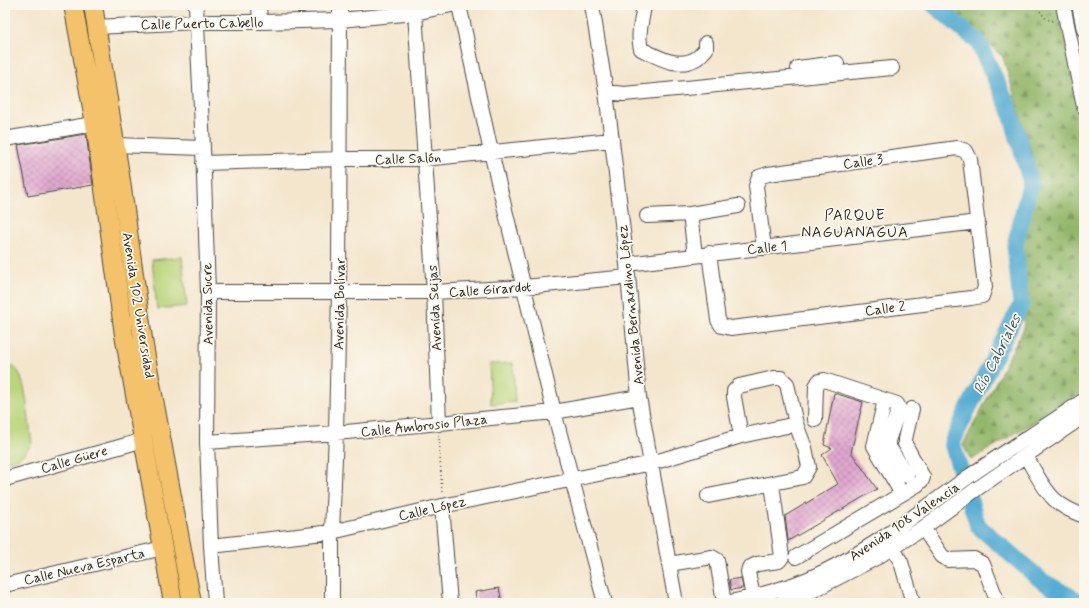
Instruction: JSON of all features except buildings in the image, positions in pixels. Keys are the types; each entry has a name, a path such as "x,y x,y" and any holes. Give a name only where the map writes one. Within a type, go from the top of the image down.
{"main road":[{"name":"Avenida 102 Universidad","path":"73,5 103,122"},
{"name":"Avenida 102 Universidad","path":"93,5 124,335 173,603"},
{"name":"Avenida 102 Universidad","path":"106,145 192,603"}],"street":[{"name":"Avenida Sucre","path":"196,5 208,292 207,442 215,603"},
{"path":"259,5 260,22"},
{"name":"Avenida Bolívar","path":"332,603 332,532 339,292 340,5"},
{"name":"Calle Puerto Cabello","path":"96,27 196,22 340,20 415,13 451,5"},
{"path":"459,5 491,152 554,412 573,478 605,603"},
{"name":"Avenida Bernardino López","path":"592,5 605,88 628,270 639,397 676,603"},
{"path":"644,5 639,40 642,49 659,58 674,63 687,62 697,58 706,49 706,43"},
{"path":"1063,5 1080,61 1084,107"},
{"path":"1079,5 1084,30"},
{"name":"Avenida Seijas","path":"415,13 434,292 439,424"},
{"path":"605,88 646,85 837,63"},
{"path":"605,88 624,94 892,68"},
{"path":"5,137 103,122"},
{"name":"Calle Salón","path":"203,163 340,159 424,159 612,140"},
{"path":"106,145 203,148"},
{"name":"Calle 3","path":"764,248 756,186 759,177 768,174 957,148 966,151 970,159 978,222"},
{"path":"647,216 690,214 738,206"},
{"path":"690,214 695,255"},
{"name":"Calle 1","path":"628,270 709,253 764,248 978,222"},
{"name":"Calle 2","path":"709,253 718,320 722,326 731,328 982,296 985,287 978,222"},
{"name":"Calle Girardot","path":"208,292 434,292 524,287 628,270"},
{"path":"708,496 803,477 809,467 805,448 796,424 788,384 781,378 774,378 738,386 734,391 741,436"},
{"path":"816,420 816,386 818,381 824,380 896,404 898,408 888,445 907,476"},
{"name":"Calle Ambrosio Plaza","path":"207,442 439,424 554,412 639,397"},
{"path":"885,400 874,446 902,494"},
{"name":"Avenida 108 Valencia","path":"782,603 806,598 862,566 923,528 939,505 969,477 1084,400"},
{"path":"796,557 917,486 922,480 923,477 905,444 912,409"},
{"name":"Avenida 108 Valencia","path":"725,603 772,593 808,579 843,561 939,505 978,488 1084,416"},
{"name":"Calle López","path":"211,546 332,532 442,506 573,478 652,464 741,436 796,424"},
{"name":"Calle Güere","path":"5,479 144,440"},
{"path":"1026,456 1036,475 1054,498 1070,510 1084,516"},
{"path":"753,597 748,572 749,568 757,564 779,562 782,557 772,484"},
{"path":"917,486 939,505"},
{"path":"442,506 450,603"},
{"path":"923,528 942,556 948,560 974,559 983,564 998,603"},
{"path":"892,547 900,562 913,603"},
{"name":"Calle Nueva Esparta","path":"5,585 163,548"},
{"path":"669,564 712,557 715,558 717,560 725,603"}],"path":[{"path":"1035,5 1046,19 1059,22"},
{"path":"439,424 442,506"}],"green space":[{"path":"944,5 1058,5 1084,123 1084,392 971,460 963,445 1024,328 1022,228 1034,162 1003,57"},
{"path":"182,257 187,306 157,309 152,260"},
{"path":"5,361 16,369 22,379 32,443 21,456 9,462 5,462"},
{"path":"513,363 515,402 491,404 489,364"}],"waterway":[{"name":"Río Cabriales","path":"934,5 978,42 1010,110 1031,182 1015,245 1021,305 952,443 978,526 1042,581 1082,603"}],"district":[{"name":"PARQUE NAGUANAGUA","path":"855,224"}]}
